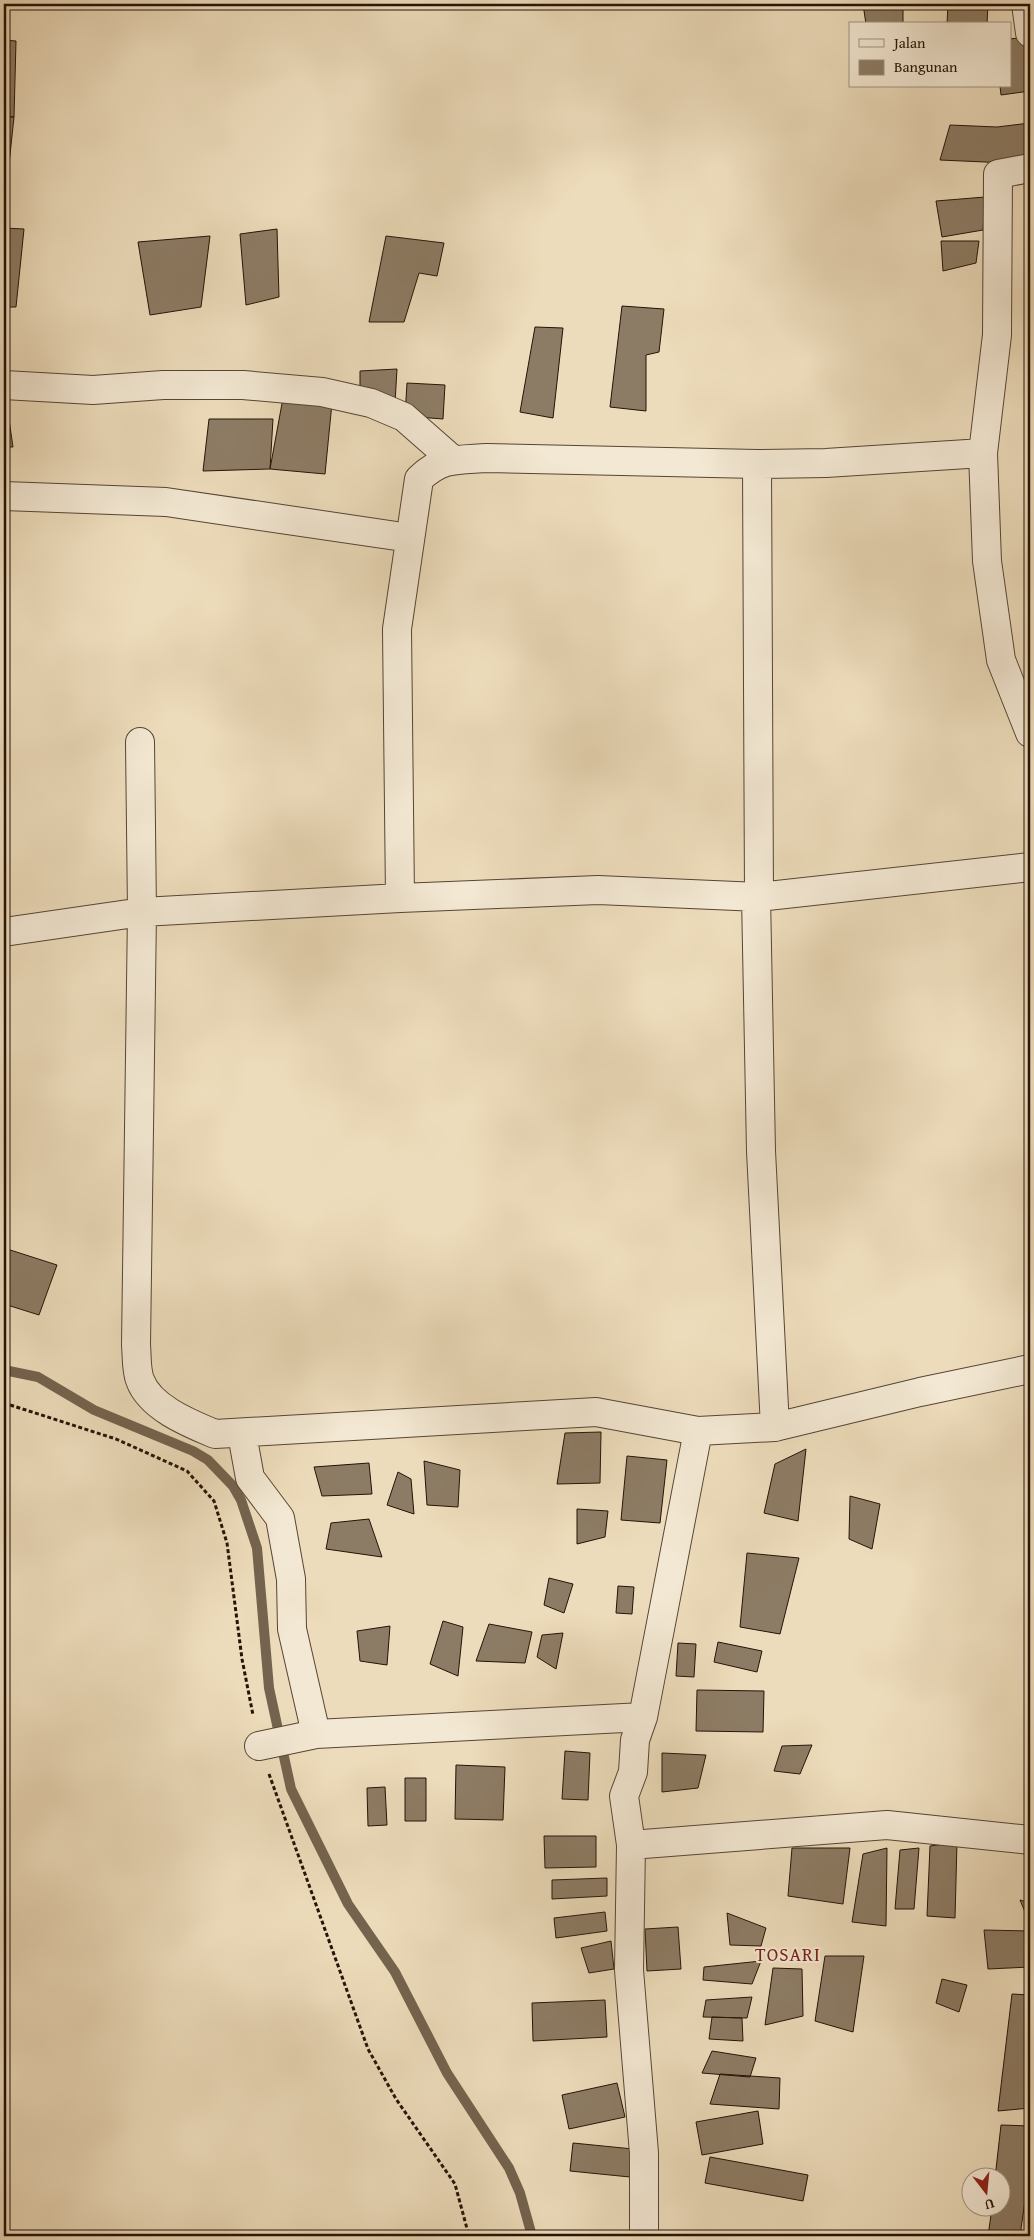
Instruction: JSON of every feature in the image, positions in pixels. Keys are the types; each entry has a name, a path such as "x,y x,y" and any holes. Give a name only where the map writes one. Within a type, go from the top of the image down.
{"street":[{"path":"1026,4 1030,33"},
{"path":"1030,168 998,174 997,335 983,453 987,561 1001,660 1030,733"},
{"path":"4,384 93,390 163,385 243,385 322,392 371,403 404,417 453,460"},
{"path":"400,898 397,629 419,479 433,466 453,460 757,464 826,463 983,453"},
{"path":"757,464 758,896 761,1152 775,1427"},
{"path":"4,496 166,502 410,538"},
{"path":"140,742 142,912 136,1345 140,1381 157,1403 183,1421 216,1434 242,1434 299,1428 596,1412 698,1432 775,1427 920,1392 1030,1369"},
{"path":"4,932 142,912 400,898 598,890 758,896 1030,867"},
{"path":"644,2236 644,2152 629,1970 631,1845 624,1796 633,1772 635,1740 643,1716 698,1432"},
{"path":"242,1434 250,1478 280,1518 291,1579 292,1629 311,1735"},
{"path":"264,1745 311,1735 643,1716"},
{"path":"631,1845 887,1825 1030,1840"}],"building":[{"path":"863,4 903,4 903,22 866,22"},
{"path":"948,4 988,4 987,22 947,22"},
{"path":"1025,37 1030,91 1001,95 1000,88 1012,88 1012,39"},
{"path":"4,40 16,41 14,117 4,116"},
{"path":"4,117 14,117 7,183 4,183"},
{"path":"1030,123 1030,164 940,160 950,125 997,127"},
{"path":"985,197 983,230 942,237 936,201"},
{"path":"4,228 24,229 16,307 4,307"},
{"path":"277,229 279,297 246,305 240,234"},
{"path":"210,236 201,307 150,315 138,242"},
{"path":"386,236 444,243 437,276 419,273 404,322 369,322"},
{"path":"941,241 979,241 976,263 943,271"},
{"path":"622,306 664,309 659,352 646,355 646,411 610,407"},
{"path":"535,327 563,328 553,418 520,412"},
{"path":"397,369 395,403 360,392 360,371"},
{"path":"407,383 445,385 443,419 405,416"},
{"path":"283,398 332,403 325,474 270,469"},
{"path":"4,399 6,399 13,447 4,447"},
{"path":"209,419 273,419 270,469 203,471"},
{"path":"4,1248 57,1265 39,1315 4,1304"},
{"path":"601,1432 600,1483 557,1484 565,1433"},
{"path":"806,1449 798,1521 764,1513 775,1464"},
{"path":"627,1456 667,1460 660,1523 621,1520"},
{"path":"424,1461 460,1470 458,1507 427,1505"},
{"path":"369,1463 372,1494 322,1496 314,1467"},
{"path":"398,1472 411,1479 414,1514 387,1505"},
{"path":"850,1496 880,1504 872,1549 849,1539"},
{"path":"577,1509 608,1511 605,1537 577,1544"},
{"path":"369,1519 382,1557 326,1549 331,1523"},
{"path":"747,1553 799,1558 780,1634 740,1627"},
{"path":"549,1578 573,1584 564,1613 544,1605"},
{"path":"618,1586 634,1587 632,1614 616,1613"},
{"path":"443,1621 463,1627 458,1676 430,1664"},
{"path":"489,1624 532,1632 525,1663 476,1661"},
{"path":"390,1626 387,1665 360,1661 357,1631"},
{"path":"563,1633 556,1669 537,1657 542,1635"},
{"path":"718,1642 762,1651 757,1672 714,1662"},
{"path":"678,1643 696,1644 694,1677 676,1676"},
{"path":"697,1690 764,1691 763,1732 696,1731"},
{"path":"812,1745 800,1774 774,1771 782,1746"},
{"path":"565,1751 590,1753 588,1800 562,1799"},
{"path":"662,1753 706,1755 698,1788 662,1792"},
{"path":"456,1765 505,1767 503,1820 455,1819"},
{"path":"405,1778 426,1778 426,1821 405,1821"},
{"path":"385,1787 387,1825 368,1826 367,1788"},
{"path":"544,1836 596,1836 596,1867 545,1868"},
{"path":"957,1842 955,1918 927,1916 930,1846"},
{"path":"792,1848 850,1848 843,1904 788,1896"},
{"path":"887,1848 886,1926 852,1922 863,1854"},
{"path":"919,1848 914,1909 895,1909 900,1850"},
{"path":"607,1878 607,1896 552,1899 552,1880"},
{"path":"1020,1900 1030,1903 1030,1924"},
{"path":"605,1912 607,1931 556,1938 554,1918"},
{"path":"727,1913 766,1928 761,1946 730,1945"},
{"path":"678,1927 681,1969 647,1971 645,1929"},
{"path":"984,1930 1030,1931 1030,1967 988,1969"},
{"path":"611,1941 614,1969 589,1973 581,1948"},
{"path":"825,1956 864,1956 853,2032 815,2021"},
{"path":"761,1961 752,1984 703,1980 704,1967"},
{"path":"773,1968 802,1969 803,2016 765,2025"},
{"path":"942,1979 967,1985 959,2012 936,2003"},
{"path":"1012,1994 1030,1995 1030,2108 998,2111"},
{"path":"752,1997 747,2018 703,2017 706,2000"},
{"path":"605,2000 607,2037 533,2041 532,2003"},
{"path":"712,2017 742,2018 743,2041 709,2039"},
{"path":"712,2051 756,2058 750,2077 702,2073"},
{"path":"720,2074 780,2078 779,2109 710,2104"},
{"path":"617,2083 625,2117 569,2129 562,2095"},
{"path":"758,2111 763,2144 702,2155 696,2122"},
{"path":"1001,2125 1030,2126 1030,2165 1020,2236 988,2236 991,2218 1012,2218 1012,2168 996,2168"},
{"path":"573,2143 633,2149 630,2177 570,2171"},
{"path":"710,2157 808,2175 803,2201 705,2183"},
{"path":"759,2233 758,2236 720,2236"}],"waterway":[{"path":"4,1370 38,1377 94,1410 193,1451 208,1460 233,1486 241,1500 257,1548 269,1688 291,1789 348,1904 395,1972 447,2073 509,2168 520,2193 532,2236"}],"district":[{"name":"TOSARI","path":"788,1954"}]}
